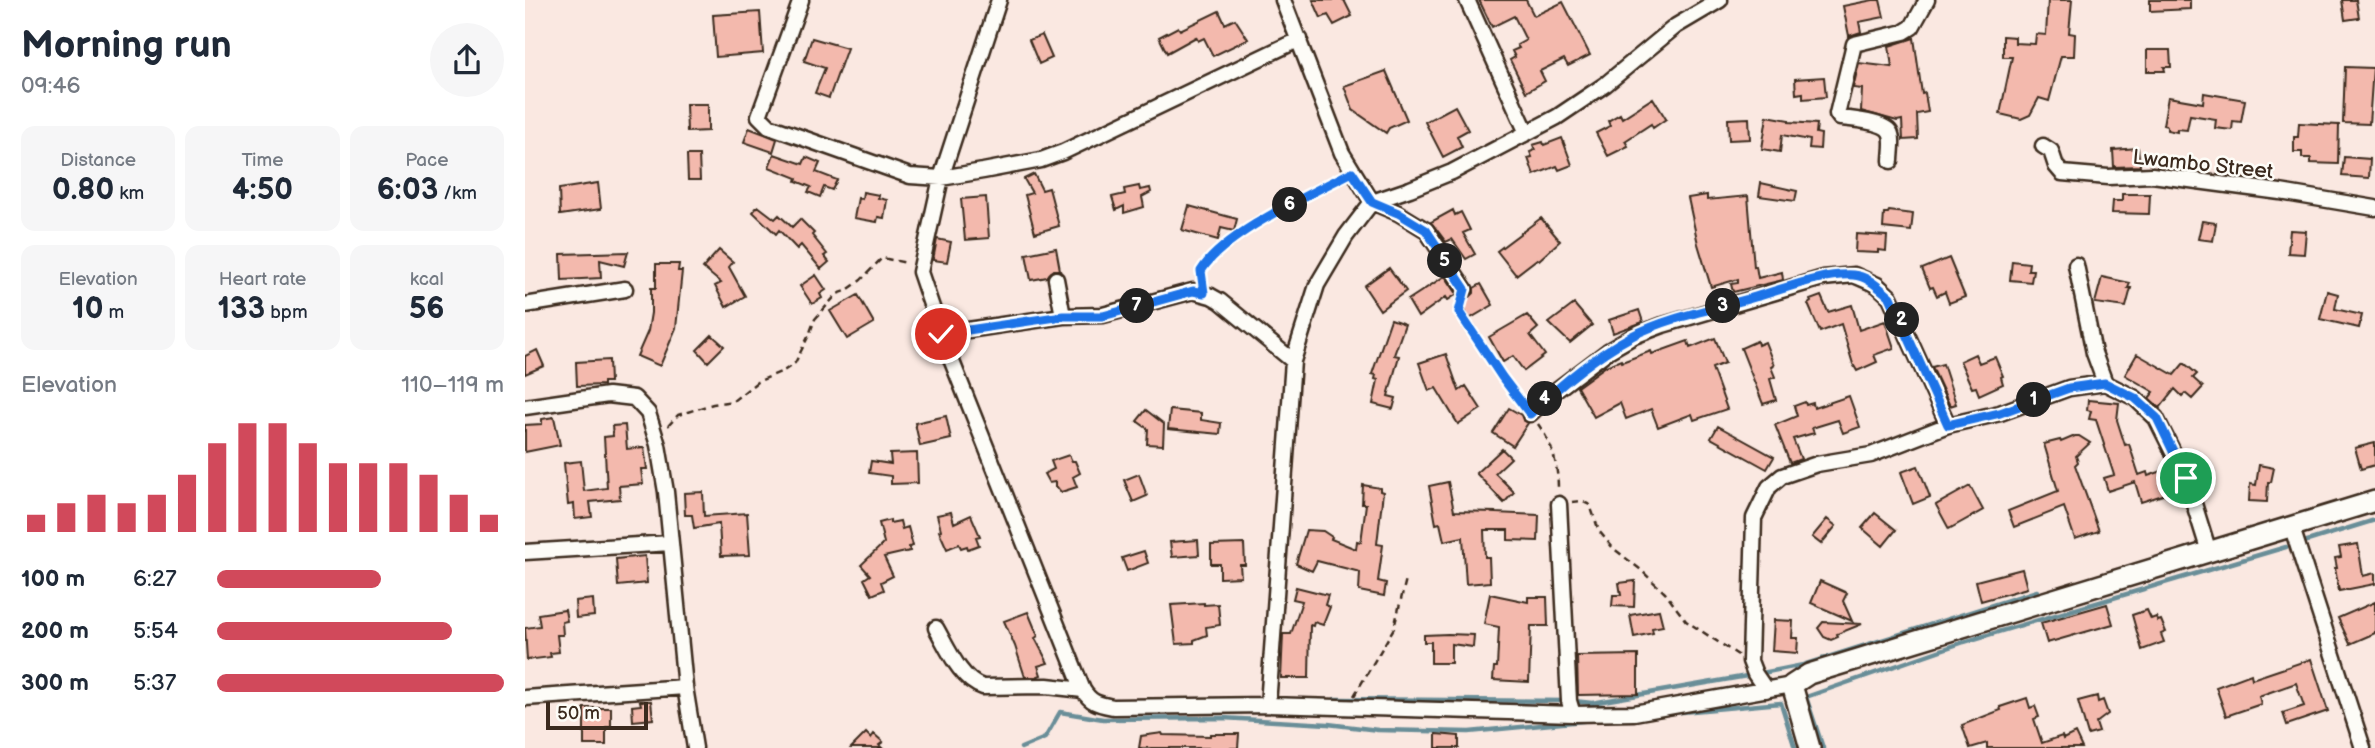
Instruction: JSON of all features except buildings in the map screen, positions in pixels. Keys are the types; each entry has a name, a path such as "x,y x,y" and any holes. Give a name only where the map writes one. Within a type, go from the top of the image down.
{"street":[{"path":"801,0 759,116 762,121 769,127 910,176 941,178 1041,160 1300,39"},
{"path":"999,0 941,178 920,272 941,334 1083,690 1089,699 1097,704 1113,707 1268,705 1573,714 1634,713 1792,685 1809,674 2375,501"},
{"path":"1283,0 1342,153 1352,172 1372,202 1398,213 1426,230 1465,289"},
{"path":"1467,0 1527,133"},
{"path":"1268,705 1293,360 1317,285 1346,236 1372,202 1452,172 1557,117 1606,84 1677,26 1720,0"},
{"path":"1891,161 1889,131 1879,125 1840,118 1837,114 1839,103 1854,44 1904,32 1912,27 1927,0"},
{"name":"Lwambo Street","path":"2042,146 2051,151 2056,166 2062,173 2108,177 2152,175 2375,208"},
{"path":"2075,265 2092,342 2105,383"},
{"path":"1530,414 1567,381 1634,335 1823,278 1854,275 1877,285 1890,297 1948,425"},
{"path":"1056,279 1063,316"},
{"path":"525,304 625,289"},
{"path":"941,334 1063,316 1103,316 1193,291 1220,301 1293,360"},
{"path":"1766,690 1750,661 1754,518 1769,487 1782,475 1818,464 1871,455 1948,425 2000,413 2069,388 2105,383 2135,398 2157,418 2186,478 2209,552"},
{"path":"525,407 608,395 634,398 647,413 658,445 671,542 685,687 695,748"},
{"path":"1559,505 1569,701 1573,714"},
{"path":"2292,528 2363,748"},
{"path":"525,552 671,542"},
{"path":"936,628 971,682 979,687 1047,686 1083,690"},
{"path":"1792,685 1810,748"},
{"path":"525,698 685,687"}],"path":[{"path":"1204,293 1201,271 1207,260 1259,222 1352,172"},
{"path":"658,445 666,428 678,415 733,401 757,382 795,363 815,318 837,294 861,280 882,258 906,262 920,272"},
{"path":"1465,289 1459,312 1502,377 1551,443 1558,471 1559,505 1581,500 1590,505 1599,531 1613,548 1641,570 1686,621 1731,652 1750,661"},
{"path":"1350,708 1355,692 1394,628 1406,579"}],"waterway":[{"path":"2304,542 2375,520"},
{"path":"1823,748 1806,697 1964,642 2286,547"},
{"path":"1762,673 1803,665 2037,591"},
{"path":"1574,701 1592,703 1747,676"},
{"path":"1335,699 1565,701"},
{"path":"1671,713 1781,703 1795,748"},
{"path":"1021,748 1045,738 1060,712 1103,719 1223,718 1328,724 1378,730 1469,732 1593,720"}],"route":[{"path":"941,334 1063,316 1103,316 1193,291 1204,293 1201,271 1207,260 1259,222 1352,172 1372,202 1398,213 1426,230 1465,289 1459,312 1514,395 1530,414 1567,381 1634,335 1823,278 1854,275 1877,285 1890,297 1948,425 2000,413 2069,388 2105,383 2135,398 2157,418 2186,478"}]}
